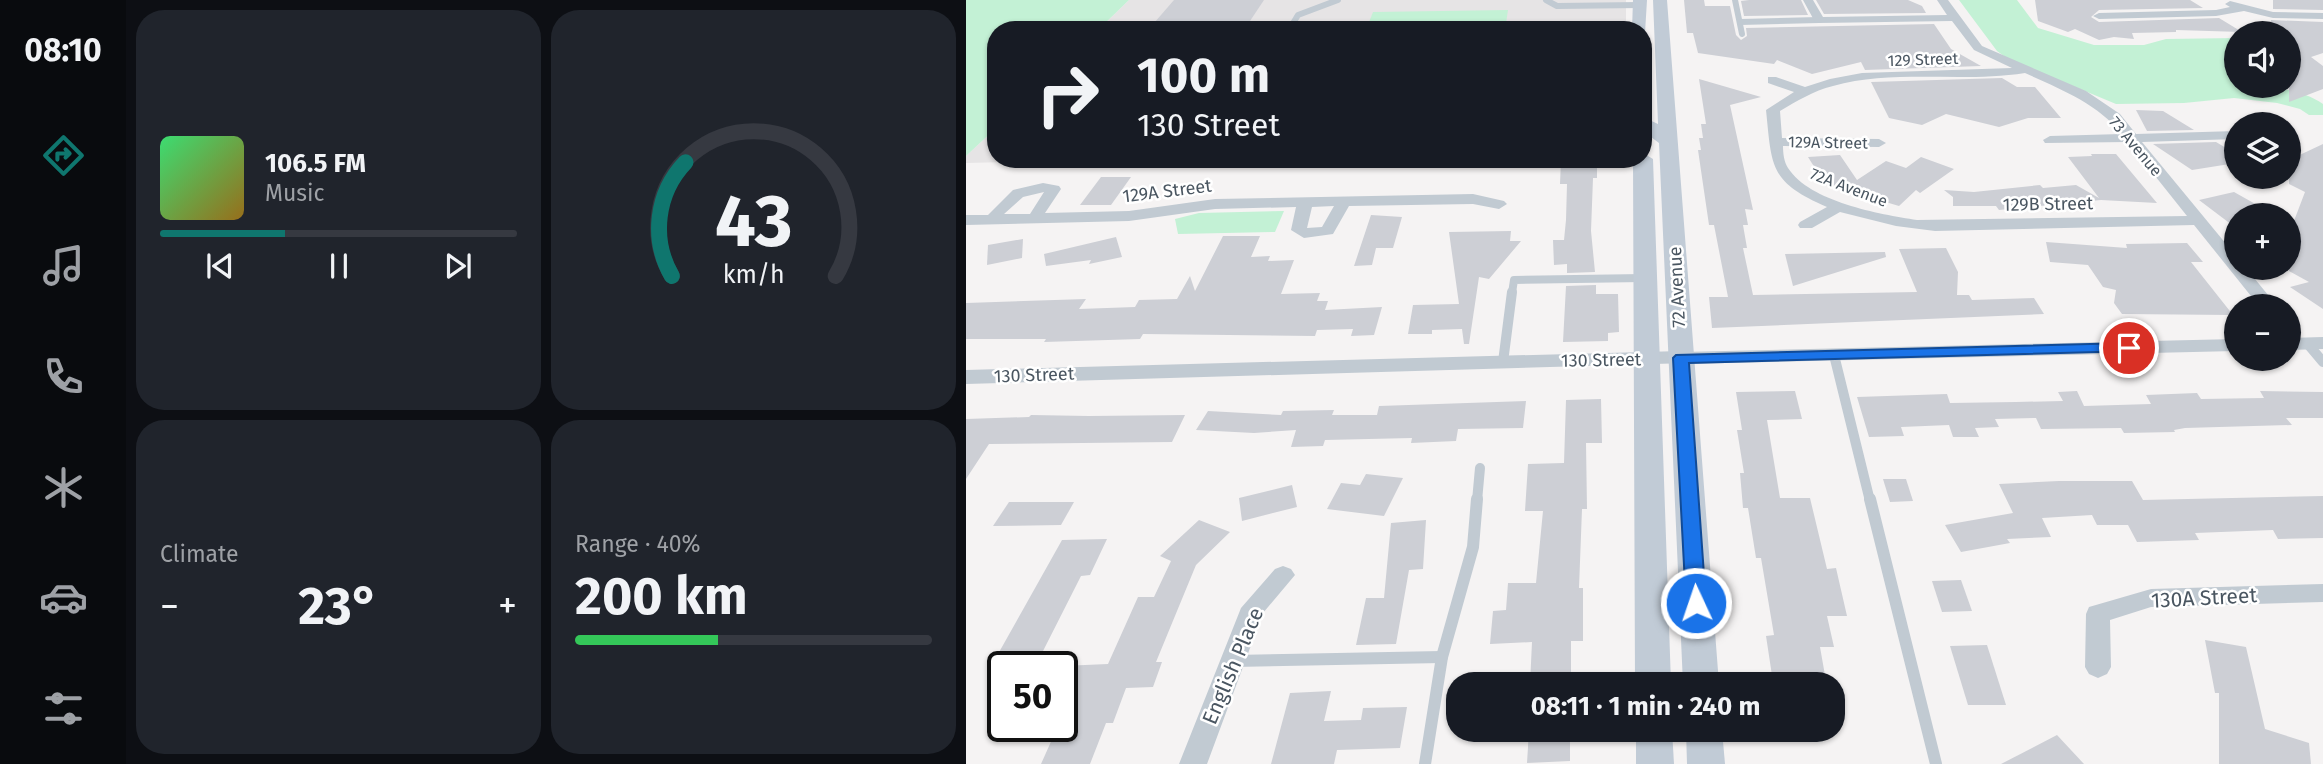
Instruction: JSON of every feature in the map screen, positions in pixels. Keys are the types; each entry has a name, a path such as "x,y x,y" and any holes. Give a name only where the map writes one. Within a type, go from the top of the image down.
{"main road":[{"name":"72 Avenue","path":"1660,0 1700,672"},
{"path":"1640,3 1640,21"},
{"path":"1652,129 1669,141"},
{"name":"72 Avenue","path":"1643,168 1653,672"},
{"path":"1654,742 1655,764"},
{"path":"1705,742 1706,764"}],"street":[{"path":"1808,0 1819,20 1954,18"},
{"name":"73 Avenue","path":"1942,0 1978,48 2091,100 2115,117 2258,294"},
{"path":"2219,0 2283,16 2323,16"},
{"path":"2099,16 2216,13 2243,8"},
{"name":"129 Street","path":"1824,83 1853,77 2024,70"},
{"path":"1772,80 1805,91"},
{"name":"72A Avenue","path":"1824,83 1790,97 1773,110 1779,167 1800,189 1840,206 1902,224"},
{"path":"2050,140 2224,135"},
{"name":"129A Street","path":"1776,142 1879,143"},
{"path":"992,220 1015,193 1027,188 1054,189 1034,219"},
{"name":"129A Street","path":"966,220 1129,216 1215,204 1473,199 1499,204"},
{"path":"1305,202 1299,230 1317,233 1327,231 1344,202"},
{"path":"1806,225 1840,206"},
{"name":"129B Street","path":"1902,224 1935,226 2196,220"},
{"name":"130 Street","path":"966,377 2224,345"},
{"name":"English Place","path":"1193,764 1253,608 1283,575"},
{"name":"130A Street","path":"2098,667 2098,614 2151,598 2323,593"}],"lane":[{"path":"1294,21 1298,15 1347,0"},
{"path":"1546,0 1557,6 1640,3"},
{"path":"1735,0 1742,34"},
{"path":"1740,22 1819,20"},
{"path":"1503,362 1514,280 1646,278"},
{"path":"2301,341 2323,362"},
{"path":"1835,355 1936,764"},
{"path":"1425,764 1442,657 1473,547 1480,468"},
{"path":"1231,661 1442,657"}],"shaded area":[{"path":"1129,0 1626,0 1626,21 1107,21"},
{"path":"987,136 987,163 966,163 966,156"}],"green space":[{"path":"966,0 1129,0 1107,21 987,21 987,136 966,156"},
{"path":"1959,0 2017,0 2038,28 2094,45 2144,45 2166,39 2224,38 2224,98 2234,98 2184,103 2116,104 2008,59 1997,51"},
{"path":"1508,10 1506,21 1370,21 1373,12"},
{"path":"2301,93 2323,104 2323,115 2309,115 2300,109 2277,103 2234,98 2301,98"},
{"path":"1284,211 1275,232 1178,234 1175,219 1199,213"}],"building":[{"path":"1174,0 1264,0 1250,21 1156,21"},
{"path":"1684,0 1704,0 1705,6 1730,6 1736,35 1741,40 1747,36 1746,28 1934,24 1951,49 1981,66 1865,70 1861,62 1812,74 1777,60 1774,64 1698,53 1693,33 1687,33"},
{"path":"1801,0 1808,15 1744,16 1741,1"},
{"path":"1816,0 1908,0 1922,6 1926,13 1824,14"},
{"path":"2035,0 2190,0 2203,8 2099,10 2091,17 2099,22 2219,18 2224,21 2224,31 2176,30 2132,33 2134,39 2114,37 2099,40 2075,29 2068,32 2038,21"},
{"path":"2273,0 2323,0 2323,10 2273,9"},
{"path":"2301,21 2323,22 2323,53 2311,57 2323,66 2323,89 2301,97"},
{"path":"2002,78 2017,87 2035,87 2061,118 2028,118 1999,127 1946,114 1922,125 1889,118 1871,82"},
{"path":"1699,79 1761,97 1730,105 1753,210 1745,209 1748,225 1743,225 1747,248 1743,248 1753,295 1917,292 1899,249 1946,248 1958,272 1957,295 1969,295 1972,300 2034,298 2044,314 1712,328 1709,297 1728,297 1714,225 1709,225 1698,150 1701,150 1699,138 1703,138 1701,124 1706,124"},
{"path":"2136,110 2163,111 2194,130 2147,131"},
{"path":"2216,142 2224,147 2224,165 2192,170 2153,144"},
{"path":"2323,144 2323,309 2290,287 2309,282 2301,278 2301,203 2305,192 2299,189 2301,154"},
{"path":"2091,154 2116,154 2157,203 2101,200 1999,210 1996,206 1953,206 1953,197 1944,190 1974,192 2040,185 2043,188 2076,185 2099,198 2068,157 2092,156"},
{"path":"1840,155 1857,180 1886,161 1906,168 1921,157 1954,169 1920,193 1916,190 1899,206 1825,184 1808,157"},
{"path":"1561,168 1597,168 1597,178 1593,178 1591,231 1595,272 1567,273 1567,264 1554,265 1553,240 1564,240 1566,220 1567,184 1560,184"},
{"path":"1101,177 1131,177 1111,205 1080,205"},
{"path":"2234,192 2254,203 2224,203 2224,219 2199,200"},
{"path":"1371,215 1402,217 1393,248 1376,248 1372,265 1354,266"},
{"path":"1511,231 1510,241 1521,241 1489,279 1479,277 1469,344 1464,344 1462,329 1432,330 1432,334 1408,334 1413,305 1459,304 1449,232"},
{"path":"1223,236 1260,236 1251,257 1270,256 1268,261 1294,260 1281,294 1320,293 1317,301 1328,301 1325,310 1382,307 1374,335 1351,336 1353,329 1317,330 1315,336 1143,334 1140,339 1044,342 1046,339 966,339 966,303 1086,299 1079,309 1135,307 1139,300 1177,299 1190,276 1195,291"},
{"path":"1116,237 1122,257 1089,264 1091,260 1046,266 1044,254"},
{"path":"1023,239 1022,258 987,265 988,245"},
{"path":"2046,242 2127,248 2126,244 2187,243 2203,262 2191,262 2224,304 2224,315 2122,314 2114,303 2116,290 2103,287 2088,265 2050,262"},
{"path":"1885,252 1886,257 1793,286 1785,254"},
{"path":"1596,285 1596,294 1618,294 1619,332 1608,333 1608,341 1563,342 1566,286"},
{"path":"1795,391 1802,419 1767,420 1780,498 1810,498 1827,569 1836,568 1847,616 1827,616 1834,647 1820,647 1824,672 1771,672 1766,636 1774,635 1761,558 1756,558 1748,508 1743,508 1740,473 1744,473 1737,430 1742,430 1736,392"},
{"path":"2077,391 2084,406 2151,404 2146,395 2197,393 2201,399 2264,398 2260,391 2323,392 2323,418 2286,418 2292,425 2124,433 2121,428 2041,429 2036,418 1995,419 1999,427 1975,428 1979,437 1953,437 1949,425 1901,427 1904,436 1869,437 1857,397 1947,394 1950,403 2063,401 2058,392"},
{"path":"1601,399 1602,443 1586,443 1587,509 1582,509 1579,588 1583,588 1583,641 1571,641 1571,672 1531,672 1532,642 1490,644 1493,611 1506,610 1508,583 1536,583 1543,511 1525,511 1528,464 1564,463 1566,400"},
{"path":"1526,401 1523,428 1458,429 1456,441 1411,443 1412,438 1325,440 1323,446 1291,447 1296,430 1254,433 1196,430 1208,411 1281,415 1283,411 1334,410 1332,415 1377,415 1379,406"},
{"path":"1031,415 1185,415 1172,442 989,444 966,479 966,419"},
{"path":"1366,474 1403,478 1384,516 1327,509 1341,483 1360,485"},
{"path":"1883,479 1906,479 1913,501 1890,502"},
{"path":"2132,481 2143,500 2323,496 2323,538 2278,539 2273,530 2195,533 2199,540 2137,542 2128,525 2097,525 2092,515 2042,518 2051,537 2007,539 2010,543 1961,552 1945,525 2013,513 1999,484"},
{"path":"1292,485 1297,507 1242,521 1239,498"},
{"path":"1009,502 1074,502 1061,525 993,526"},
{"path":"1199,520 1230,532 1196,565 1156,662 1162,662 1153,687 1126,688 1113,723 1106,723 1090,764 1041,764 1051,742 1078,742 1078,665 1108,664 1138,597 1154,597 1171,561 1160,556"},
{"path":"1426,520 1423,569 1409,570 1396,644 1356,645 1366,598 1384,598 1391,523"},
{"path":"1107,539 1090,575 1081,576 1043,651 1000,651 1062,540"},
{"path":"1961,580 1972,611 1942,612 1932,581"},
{"path":"2205,640 2246,647 2265,729 2309,743 2311,764 2219,764 2219,693 2215,693"},
{"path":"1987,645 2006,705 1968,705 1950,646"},
{"path":"1331,691 1324,721 1361,720 1363,708 1407,707 1400,748 1337,750 1334,764 1271,764 1290,693"},
{"path":"2057,735 2084,764 2001,764"},
{"path":"1528,742 1570,742 1570,761 1527,763"}],"route":[{"path":"1696,603 1681,358 2129,348"}]}
